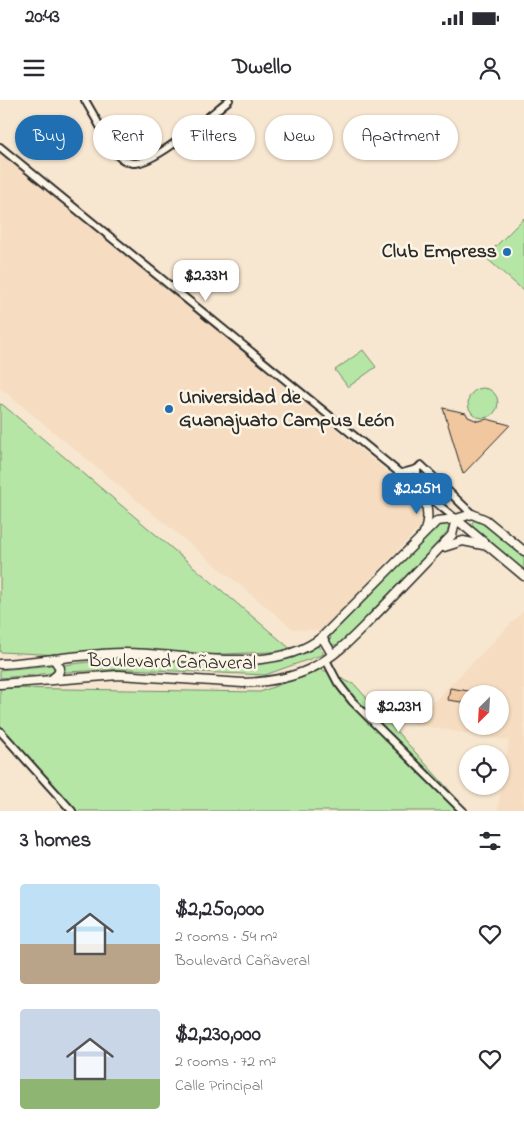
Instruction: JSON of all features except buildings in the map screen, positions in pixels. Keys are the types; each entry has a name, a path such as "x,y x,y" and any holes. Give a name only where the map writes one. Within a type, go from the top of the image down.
{"street":[{"path":"84,100 116,154 124,161 134,163 155,156 229,100"},
{"path":"0,147 524,576"},
{"path":"399,474 421,465 472,514 486,520 524,552"},
{"path":"417,468 420,491 426,501 428,520 421,538"},
{"name":"Boulevard Cañaveral","path":"0,664 124,653 260,659 293,652 322,637 437,521 456,519 472,514"},
{"name":"Boulevard Cañaveral","path":"0,684 119,674 222,682 261,682 294,675 310,669 329,657 352,638 452,535 456,519"},
{"path":"438,550 463,541 481,544 490,548"},
{"path":"322,637 338,683 352,701 463,811"},
{"path":"52,679 58,674 60,668 54,659"},
{"path":"0,731 72,811"}],"shaded area":[{"name":"Universidad de Guanajuato Campus León","path":"0,147 423,502 424,516 421,526 321,631 293,629 0,388"},
{"path":"524,610 524,811 497,811 500,795 509,795 509,741 475,735 509,735 509,685 459,685 459,732 412,724"}],"green space":[{"name":"Club Empress","path":"524,218 524,291 485,257"},
{"path":"363,350 376,367 348,387 335,370"},
{"path":"483,388 489,389 497,397 497,409 489,417 483,418 477,417 469,409 468,403 469,397 477,389"},
{"path":"0,404 293,651 135,658 260,664 289,658 317,645 324,654 265,675 128,669 65,672 64,665 122,658 0,652"},
{"path":"474,520 479,520 524,556 524,572 470,527"},
{"path":"448,521 452,524 451,531 341,644 333,645 330,642 331,635 442,522"},
{"path":"54,665 53,673 0,678 0,670"},
{"path":"321,669 355,685 468,811 75,811 0,726 0,688 260,692"}],"place":[{"name":"Club Empress","path":"507,252"},
{"name":"Universidad de Guanajuato Campus León","path":"169,409"}]}
